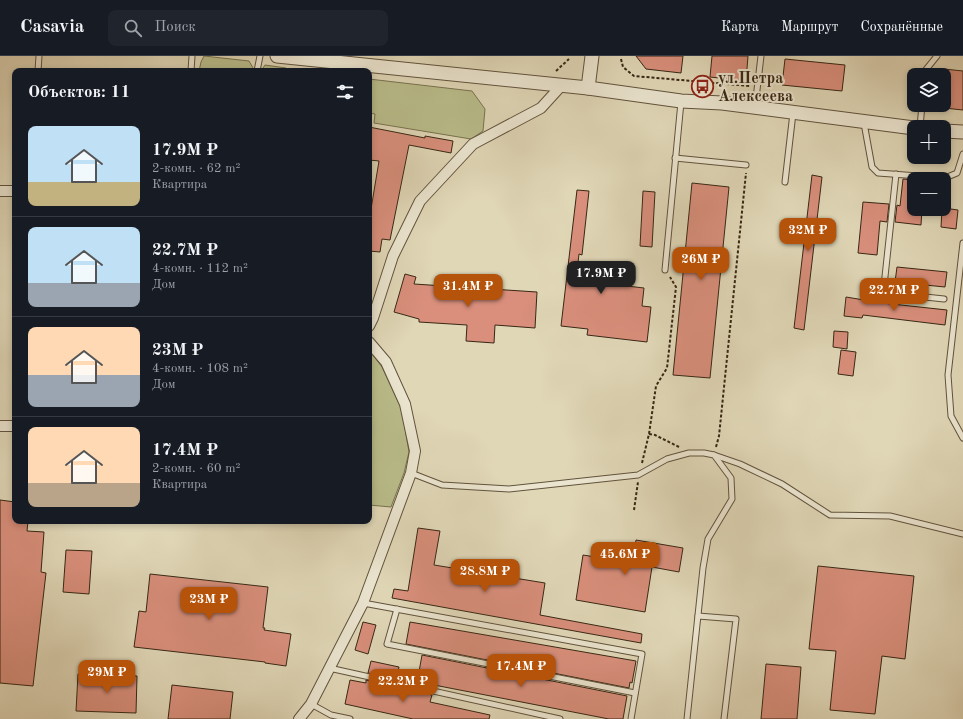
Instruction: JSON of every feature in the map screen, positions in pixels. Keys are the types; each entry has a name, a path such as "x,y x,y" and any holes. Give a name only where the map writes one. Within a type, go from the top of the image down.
{"street":[{"path":"277,56 588,88 681,101 722,103 907,127"},
{"path":"588,88 592,56"},
{"path":"372,320 393,256 420,201 473,144 541,108 561,86"},
{"path":"951,131 963,132"},
{"path":"0,191 12,191"},
{"path":"299,719 311,704 363,603 411,473 416,451 405,404 386,362 372,346"},
{"path":"0,426 12,426"}],"lane":[{"path":"38,68 39,56"},
{"path":"191,68 192,56"},
{"path":"258,68 260,56"},
{"path":"755,107 761,56"},
{"path":"927,68 937,56"},
{"path":"665,270 681,101"},
{"path":"785,182 793,112"},
{"path":"864,122 872,167 878,173 945,178 957,173 963,154"},
{"path":"675,158 746,165"},
{"path":"896,174 884,291 888,293 944,299"},
{"path":"963,243 948,375 951,416 963,438"},
{"path":"411,473 442,485 509,489 638,475 667,459 688,453 704,453 740,464 782,484 830,515 890,516 963,534"},
{"path":"687,719 703,568 708,539 732,499 730,478 714,455"},
{"path":"363,603 642,654 631,719"},
{"path":"397,609 387,644 635,693"},
{"path":"698,616 736,619 724,719"},
{"path":"330,668 560,719"},
{"path":"311,704 331,715 350,719"}],"path":[{"path":"621,59 623,67 634,76 757,87"},
{"path":"714,455 719,436 746,165"},
{"path":"634,510 638,475 649,434 656,386 667,368 676,287 665,270"},
{"path":"649,434 655,435 688,453"}],"green space":[{"path":"204,56 249,61 253,68 200,68"},
{"path":"265,65 286,68 263,68"},
{"path":"372,79 472,91 485,109 483,131 471,139 374,123 375,114 372,114"},
{"path":"372,354 382,367 402,410 409,452 404,473 391,507 372,505"}],"building":[{"path":"636,56 683,56 681,73 646,69"},
{"path":"712,56 748,56 746,81 710,77"},
{"path":"785,59 845,65 842,91 782,85"},
{"path":"951,70 963,71 963,110 951,109"},
{"path":"372,128 425,138 425,136 453,141 451,153 409,145 390,240 382,239 380,252 372,251 372,203 379,161 372,160"},
{"path":"812,175 822,177 804,330 794,328"},
{"path":"903,179 907,179 907,216 922,216 921,225 895,222 897,205 900,206"},
{"path":"692,183 729,187 710,378 673,375"},
{"path":"577,190 589,191 582,255 579,254 576,280 644,288 642,306 651,307 647,342 587,335 588,329 561,326"},
{"path":"643,191 655,192 652,247 640,246"},
{"path":"863,202 889,204 887,222 880,221 877,255 858,253"},
{"path":"951,209 958,210 956,229 941,227 942,216 951,216"},
{"path":"897,267 947,272 945,287 895,282"},
{"path":"405,274 416,277 414,284 537,292 535,328 495,325 494,343 466,341 467,325 419,322 419,319 394,312"},
{"path":"846,297 864,301 947,310 945,325 863,315 862,318 844,316"},
{"path":"834,331 848,332 847,349 833,347"},
{"path":"841,350 856,352 853,376 838,374"},
{"path":"0,500 12,502 12,524 28,524 27,531 44,532 41,572 46,573 33,686 0,683"},
{"path":"418,528 440,531 434,565 545,583 540,615 642,634 641,643 392,598 394,589 408,591"},
{"path":"636,540 683,548 679,572 652,567 645,612 576,600 583,555 633,563"},
{"path":"66,550 92,551 89,594 63,592"},
{"path":"818,566 914,576 905,659 882,656 875,714 830,710 836,651 809,649"},
{"path":"150,574 268,587 263,628 265,628 264,630 291,634 286,666 265,662 134,647 139,611 146,612"},
{"path":"363,622 376,625 368,654 355,650"},
{"path":"410,622 636,661 632,683 630,682 629,688 406,644"},
{"path":"422,655 627,696 623,719 609,719 417,683"},
{"path":"371,661 399,667 396,679 368,673"},
{"path":"766,664 801,667 797,719 761,719"},
{"path":"78,674 137,676 136,713 76,711"},
{"path":"350,680 366,683 366,680 395,687 394,689 415,694 415,691 432,695 430,702 490,715 489,719 413,719 345,704"},
{"path":"172,685 233,692 230,719 168,719"}],"place":[{"name":"ул.Петра Алексеева","path":"702,86"}]}
